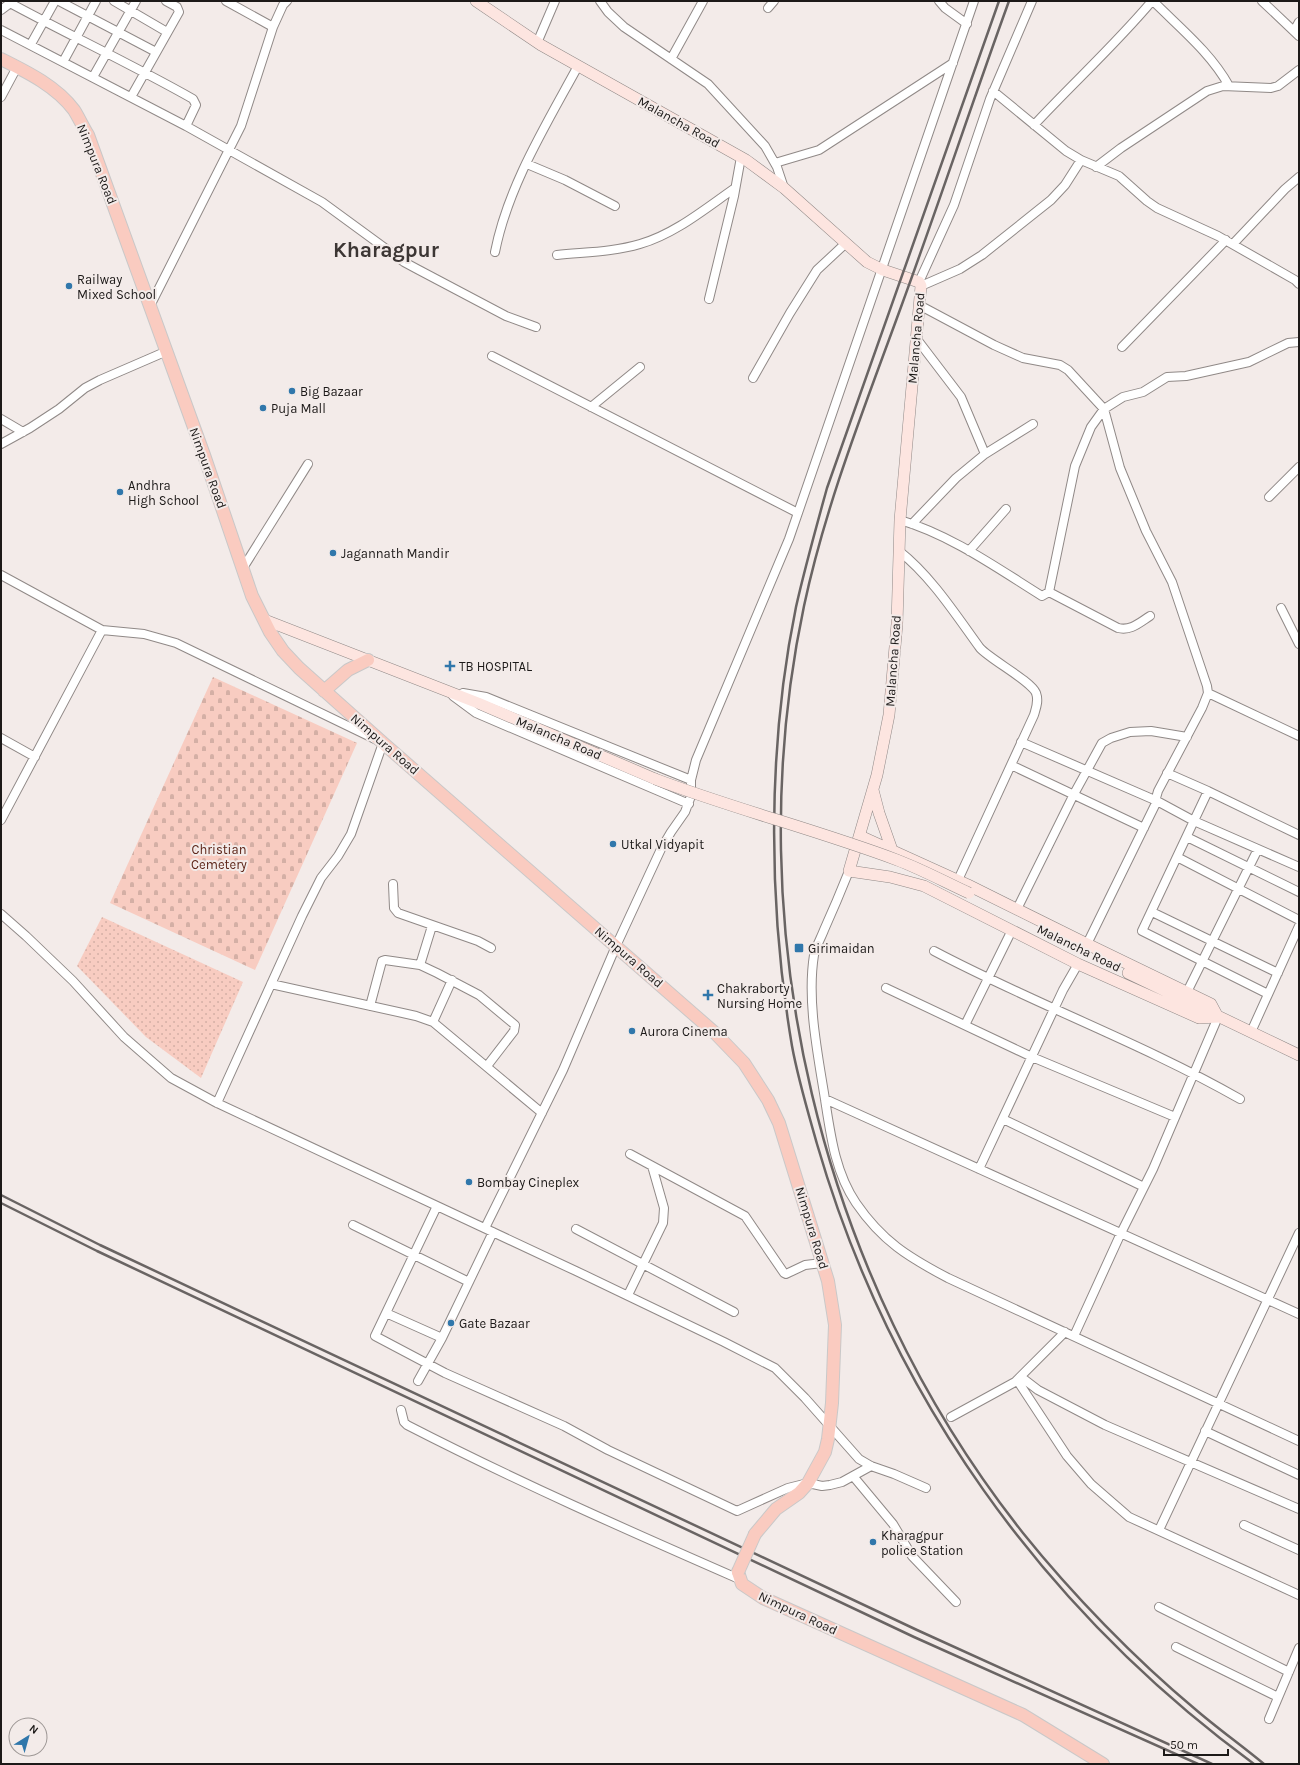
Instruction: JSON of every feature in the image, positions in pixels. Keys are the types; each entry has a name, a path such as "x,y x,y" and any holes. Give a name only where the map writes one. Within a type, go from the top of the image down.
{"main road":[{"name":"Nimpura Road","path":"1,59 41,82 63,99 74,110 88,135 167,352 252,596 283,651 324,691 715,1033 744,1063 768,1100 790,1156 828,1281 836,1325 830,1427 825,1452 808,1482 799,1493 776,1509 756,1534 738,1576 742,1584 763,1598 1023,1715 1103,1764"},
{"path":"324,691 348,670 368,660"}],"street":[{"path":"31,44 55,1"},
{"path":"59,1 156,52"},
{"path":"63,62 96,1"},
{"path":"114,1 168,32"},
{"path":"94,77 136,1"},
{"path":"131,97 144,71 168,32 179,9 166,1"},
{"path":"226,1 273,27"},
{"path":"150,306 241,126 273,27 285,3 276,1"},
{"name":"Malancha Road","path":"476,1 537,43 741,157 784,188 867,262 883,270 920,284 920,305 900,520 897,624 889,715 873,790 850,871"},
{"path":"537,43 555,1"},
{"path":"600,1 608,12 624,26 708,84 765,146 775,163 784,188"},
{"path":"671,59 703,1"},
{"path":"768,8 774,1"},
{"path":"939,1 945,8 967,24"},
{"path":"418,1381 442,1338 468,1282 489,1230 542,1112 563,1070 616,946 661,849 689,804 691,780 696,760 789,539 883,270 974,1"},
{"path":"920,284 954,204 993,91 1032,1"},
{"path":"1034,125 1069,87 1112,46 1153,1 1209,56 1220,69 1229,86"},
{"path":"1262,1 1297,33"},
{"path":"1,10 11,2 76,38 144,71 196,102 196,107 186,126"},
{"path":"1297,33 1299,22"},
{"path":"1,30 31,44 186,126 322,202 404,262 458,292 506,316 536,327"},
{"path":"775,163 819,150 953,64"},
{"path":"495,252 507,208 527,164 578,66"},
{"path":"1,97 17,67"},
{"path":"1096,166 1207,91 1217,87 1229,86 1271,88 1278,86 1299,70"},
{"path":"993,91 1066,151 1081,160 1119,176 1157,208 1229,242 1295,280 1299,284"},
{"path":"709,299 741,157"},
{"path":"920,284 960,269 982,255 1051,200 1065,185 1081,160"},
{"path":"527,164 565,180 615,206"},
{"path":"1122,347 1229,242 1299,177"},
{"path":"558,254 620,249 642,244 679,226 735,188"},
{"path":"753,378 816,270 846,243"},
{"path":"920,305 994,345 1023,358 1060,365 1068,370 1104,409 1120,468 1146,531 1172,582 1201,667 1208,693 1156,798 1157,801 1087,944"},
{"path":"916,338 961,397 985,454"},
{"path":"900,520 912,524 969,551 1042,596 1049,592 1075,466 1091,427 1104,409 1124,397 1143,392 1167,377 1186,376 1249,362 1288,343 1299,342"},
{"path":"1,444 59,409 85,388 100,380 167,352"},
{"path":"492,356 798,513"},
{"path":"591,407 640,367"},
{"path":"1,419 23,432"},
{"path":"912,524 956,478 985,454 1033,424"},
{"path":"243,568 308,464"},
{"path":"1269,497 1299,467"},
{"path":"969,551 1006,509"},
{"path":"899,550 915,565 980,648 1035,692 1037,704 1011,765 958,880"},
{"path":"1,575 102,630 144,634 176,643 383,743 351,834 338,856 321,878 217,1103"},
{"path":"1049,592 1118,628 1125,630 1130,629 1150,616"},
{"path":"1281,608 1299,644"},
{"name":"Malancha Road","path":"265,620 444,690 655,779 704,797 898,860 969,893 1218,1017 1299,1055"},
{"path":"1,820 102,630"},
{"path":"444,690 486,697 691,780"},
{"path":"444,690 476,713 689,804"},
{"path":"1208,693 1299,736"},
{"path":"1017,910 1074,794 1096,751 1102,743 1111,738 1130,732 1151,731 1187,737"},
{"path":"1,738 35,757"},
{"path":"1021,742 1157,801 1194,821 1299,867"},
{"path":"1011,765 1144,828"},
{"path":"1168,774 1208,791 1299,835"},
{"path":"873,790 879,813 892,850"},
{"path":"1208,791 1142,931 1268,994"},
{"path":"860,836 958,880 1211,1004 1218,1017"},
{"path":"1187,837 1299,892"},
{"path":"1187,992 1213,942 1258,848"},
{"path":"1177,857 1299,920"},
{"path":"1218,1017 1199,1018 1078,964 1011,932 924,886 890,877 850,871 814,954 812,980 816,1042 833,1146 844,1180 854,1201 869,1222 890,1243 909,1257 948,1278 1299,1441"},
{"path":"393,884 394,908 398,913 478,941 491,948"},
{"path":"1152,912 1278,973"},
{"path":"1,914 73,981 124,1037 171,1078 217,1103 628,1295 775,1368 806,1398 855,1455 871,1466 926,1488"},
{"path":"420,965 432,926"},
{"path":"1251,1032 1299,926"},
{"path":"965,1026 1011,932"},
{"path":"934,951 988,980 1194,1073 1240,1099"},
{"path":"370,1006 382,961 385,960 420,965 452,980 488,1001 516,1028 487,1066"},
{"path":"980,1169 1054,1010 1078,964"},
{"path":"433,1022 452,980"},
{"path":"271,984 433,1022 542,1112"},
{"path":"886,988 1032,1057 1175,1117"},
{"path":"1074,1336 1121,1233 1144,1188 1218,1017"},
{"path":"825,1099 1299,1314"},
{"path":"1002,1119 1144,1188"},
{"path":"630,1154 745,1216 786,1274 806,1265 822,1263"},
{"path":"628,1295 663,1223 665,1215 652,1166"},
{"path":"437,1206 375,1336 428,1365 558,1423 608,1450 737,1511 745,1509 768,1496 808,1482 822,1486 830,1485 871,1466"},
{"path":"353,1225 468,1282"},
{"path":"576,1229 734,1312"},
{"path":"1159,1530 1299,1233"},
{"path":"386,1313 442,1338"},
{"path":"951,1417 1019,1379 1065,1332"},
{"path":"1019,1379 1105,1425 1299,1509"},
{"path":"1019,1379 1067,1456 1091,1484 1129,1516 1299,1594"},
{"path":"401,1410 404,1422 407,1425 455,1450 570,1505 738,1576"},
{"path":"1205,1431 1299,1475"},
{"path":"852,1476 893,1524 912,1556 956,1602"},
{"path":"1244,1525 1299,1550"},
{"path":"1159,1607 1289,1672"},
{"path":"1176,1647 1278,1697"},
{"path":"1269,1719 1299,1648"}],"green space":[{"name":"Christian Cemetery","path":"213,677 357,743 255,970 110,903"},
{"path":"102,917 243,982 201,1078 146,1037 77,966"}],"railway":[{"path":"999,1 827,488 796,607 780,715 774,826 778,937 784,992 792,1046 803,1095 817,1144 848,1237 886,1325 932,1410 984,1490 1042,1566 1107,1637 1178,1703 1254,1764"},
{"path":"1009,1 915,269 847,455 823,530 804,606 786,727 781,850 790,973 812,1094 847,1212 894,1325 953,1433 1023,1533 1083,1602 1172,1690 1264,1764"},
{"path":"1,1195 100,1245 917,1630 1212,1764"},
{"path":"1,1203 97,1251 914,1637 1198,1764"}],"place":[{"name":"Railway Mixed School","path":"69,286"},
{"name":"Big Bazaar","path":"292,391"},
{"name":"Puja Mall","path":"263,408"},
{"name":"Andhra High School","path":"120,492"},
{"name":"Jagannath Mandir","path":"333,553"},
{"name":"TB HOSPITAL","path":"450,666"},
{"name":"Utkal Vidyapit","path":"613,844"},
{"name":"Girimaidan","path":"799,948"},
{"name":"Chakraborty Nursing Home","path":"708,995"},
{"name":"Aurora Cinema","path":"632,1031"},
{"name":"Bombay Cineplex","path":"469,1182"},
{"name":"Gate Bazaar","path":"451,1323"},
{"name":"Kharagpur police Station","path":"873,1542"}],"district":[{"name":"Kharagpur","path":"386,250"}]}
